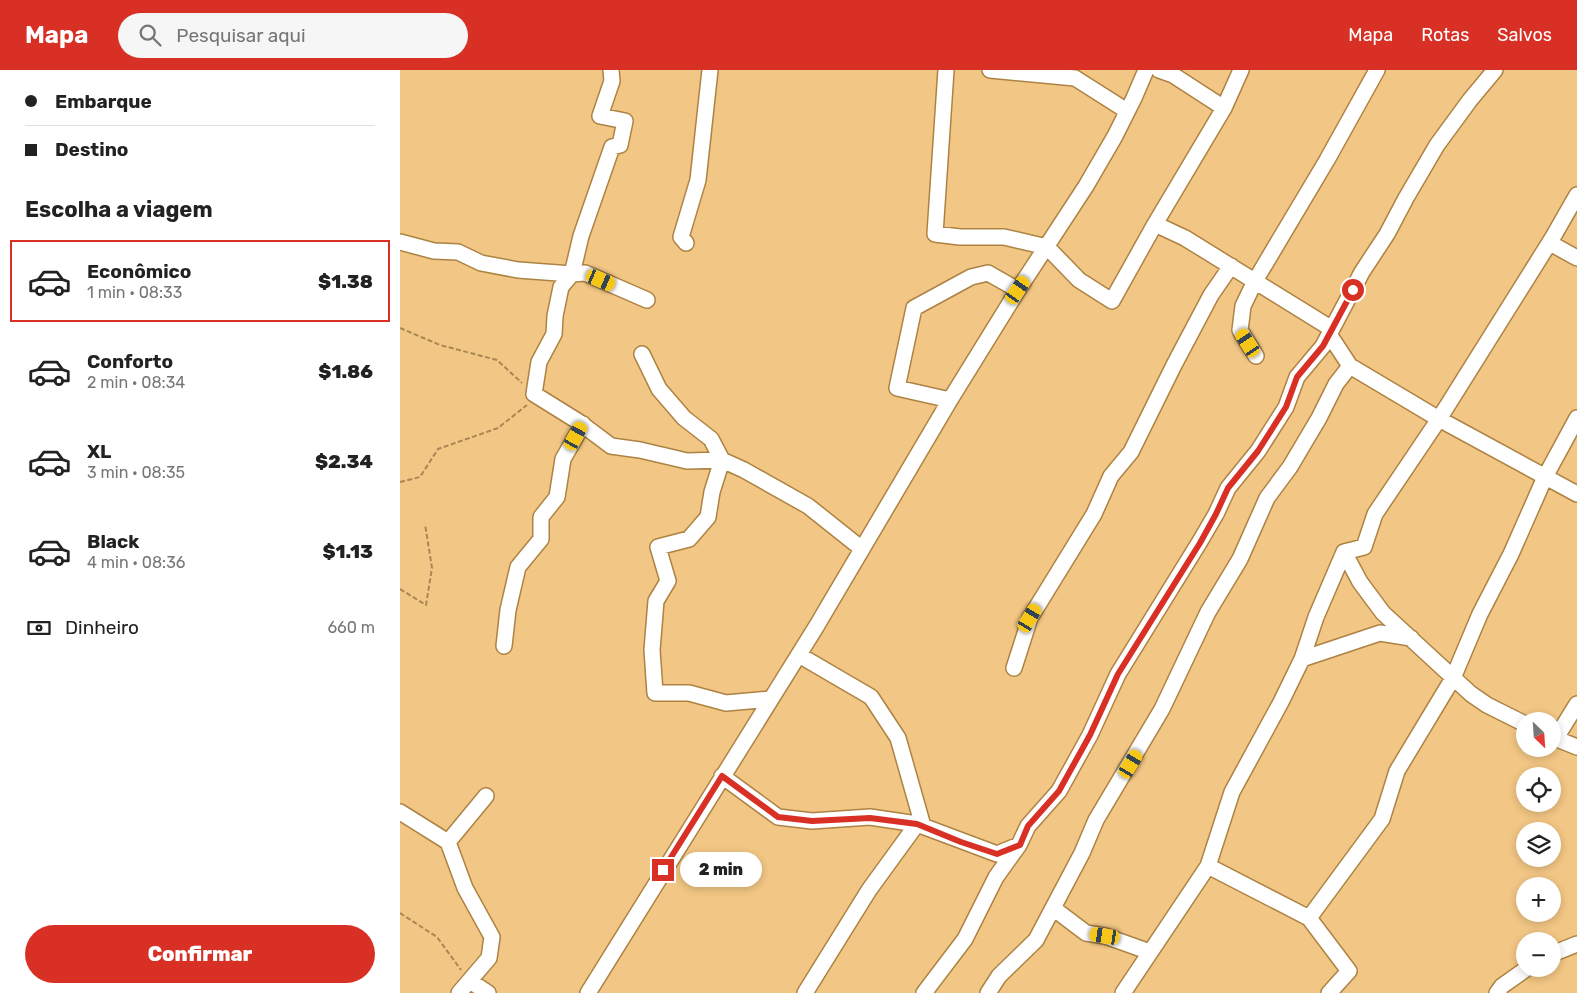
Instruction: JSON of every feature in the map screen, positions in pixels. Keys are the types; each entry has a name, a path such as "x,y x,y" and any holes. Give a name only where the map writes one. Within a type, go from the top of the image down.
{"street":[{"path":"611,70 612,81 600,116 625,121 620,145 612,147 581,236 572,274 562,287 555,316 554,334 539,362 534,394 583,424 611,446 640,450 687,461 722,460 744,470 808,506 862,550"},
{"path":"686,243 681,236 698,180 710,70"},
{"path":"946,70 935,234 960,237 1004,237 1047,247 1079,280 1112,301 1224,108 1241,70"},
{"path":"990,70 1075,78 1127,111"},
{"path":"588,993 799,655 950,400 1018,290 1086,186 1127,111 1146,70"},
{"path":"1159,70 1173,75 1224,108"},
{"path":"1256,356 1240,330 1243,306 1255,281 1327,160 1377,70"},
{"path":"924,993 965,939 996,878 1020,845 1028,826 1059,791 1090,735 1118,674 1200,543 1228,488 1258,451 1286,407 1297,377 1323,346 1362,272 1387,234 1438,145 1470,100 1495,70"},
{"path":"1344,552 1364,547 1375,514 1440,419 1550,243 1577,195"},
{"path":"1155,224 1185,238 1331,331 1350,366 1440,419 1577,494"},
{"path":"400,242 434,251 458,252 481,263 518,270 572,274 585,273 647,300"},
{"path":"1550,243 1577,258"},
{"path":"1014,668 1030,618 1094,514 1112,476 1131,452 1174,365 1212,295 1231,266"},
{"path":"950,400 897,388 914,308 971,277 988,273 1018,290"},
{"path":"642,354 659,389 684,418 711,439 722,460 712,492 708,517 689,539 658,546 668,580 656,601 652,650 655,693 690,693 726,703 771,700"},
{"path":"988,993 998,976 1036,940 1082,852 1096,820 1162,709 1208,612 1240,559 1267,498 1290,467 1319,418 1336,384 1350,366"},
{"path":"1309,918 1382,819 1397,771 1453,678 1480,614 1511,554 1545,477 1577,418"},
{"path":"504,646 508,610 518,567 541,538 541,517 557,497 563,460 583,424"},
{"path":"1344,552 1360,582 1383,613 1453,678 1487,705 1516,720"},
{"path":"1123,993 1208,866 1232,792 1302,659 1316,617 1344,552"},
{"path":"1302,659 1380,633 1413,639"},
{"path":"799,655 871,697 898,738 920,825"},
{"path":"1561,728 1577,704"},
{"path":"1561,741 1577,747"},
{"path":"722,776 778,817 812,821 870,818 920,825 997,854 1020,845"},
{"path":"448,842 486,796"},
{"path":"400,812 448,842 465,888 492,936 489,958 459,993"},
{"path":"806,993 869,890 920,825"},
{"path":"1208,866 1309,918 1349,971 1329,993"},
{"path":"1053,908 1086,933 1105,936 1150,952"},
{"path":"1561,950 1577,944"},
{"path":"1497,993 1502,986 1516,976"},
{"path":"470,981 488,993"}],"path":[{"path":"400,328 440,345 497,360 534,394 526,407 498,428 438,449 420,477 400,482"},
{"path":"400,589 426,605 432,568 425,524"},
{"path":"400,912 437,937 470,981"}],"route":[{"path":"663,870 722,776 778,817 812,821 870,818 917,824 997,854 1020,845 1028,826 1059,791 1090,735 1118,674 1200,543 1228,488 1258,451 1286,407 1297,377 1323,346 1353,290"}]}
